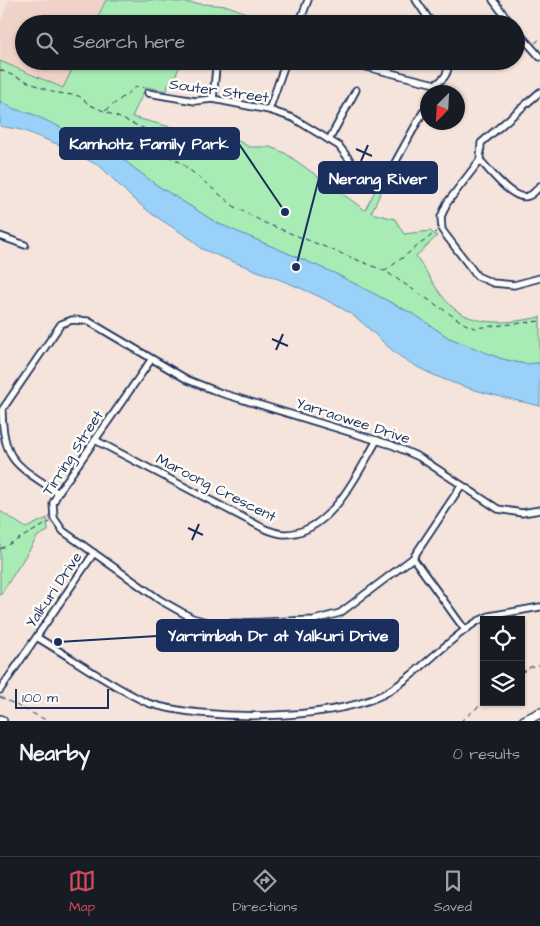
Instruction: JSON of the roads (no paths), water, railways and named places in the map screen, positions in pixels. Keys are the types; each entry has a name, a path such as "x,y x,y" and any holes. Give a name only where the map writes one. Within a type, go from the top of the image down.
{"main road":[{"path":"524,721 540,713"}],"street":[{"path":"302,15 308,0"},
{"path":"416,0 426,15"},
{"path":"492,0 504,15"},
{"path":"525,40 540,57"},
{"path":"213,100 216,70"},
{"path":"269,110 283,70"},
{"path":"378,70 435,84 448,74 448,70"},
{"path":"329,140 356,90"},
{"path":"540,92 481,144 480,160 447,203 441,217 442,230 477,276 493,283 514,285 540,278"},
{"name":"Souter Street","path":"148,93 195,101 213,100 269,110 294,118 339,146 352,163 386,178 420,117"},
{"path":"480,160 513,194 522,198 530,196 540,186"},
{"path":"0,236 25,245"},
{"name":"Yarraowee Drive","path":"58,494 16,464 8,452 2,410 61,324 72,320 88,321 151,360 188,380 221,393 377,440 419,457 498,510 522,513 540,510"},
{"name":"Tirring Street","path":"151,360 58,494 53,503 54,520 63,531 160,600 192,618 214,624 314,620 340,613 412,558 461,486"},
{"name":"Maroong Crescent","path":"95,440 265,529 284,534 306,529 326,516 341,501 377,440"},
{"name":"Yalkuri Drive","path":"0,690 38,638 94,553"},
{"path":"412,558 465,630"},
{"path":"38,638 147,702 174,712 223,718 300,715 364,702 386,692 465,630 488,616 540,607"}],"water":[{"path":"0,101 14,109 32,114 73,133 121,158 155,184 217,223 334,273 415,315 449,338 502,359 525,364 540,363 540,406 468,388 433,375 401,357 359,320 343,309 308,291 200,248 194,241 152,214 132,198 101,167 62,146 22,130 0,126"}],"place":[{"name":"Kamholtz Family Park","path":"285,212"},
{"name":"Nerang River","path":"296,267"},
{"name":"Yarrimbah Dr at Yalkuri Drive","path":"58,642"}]}
